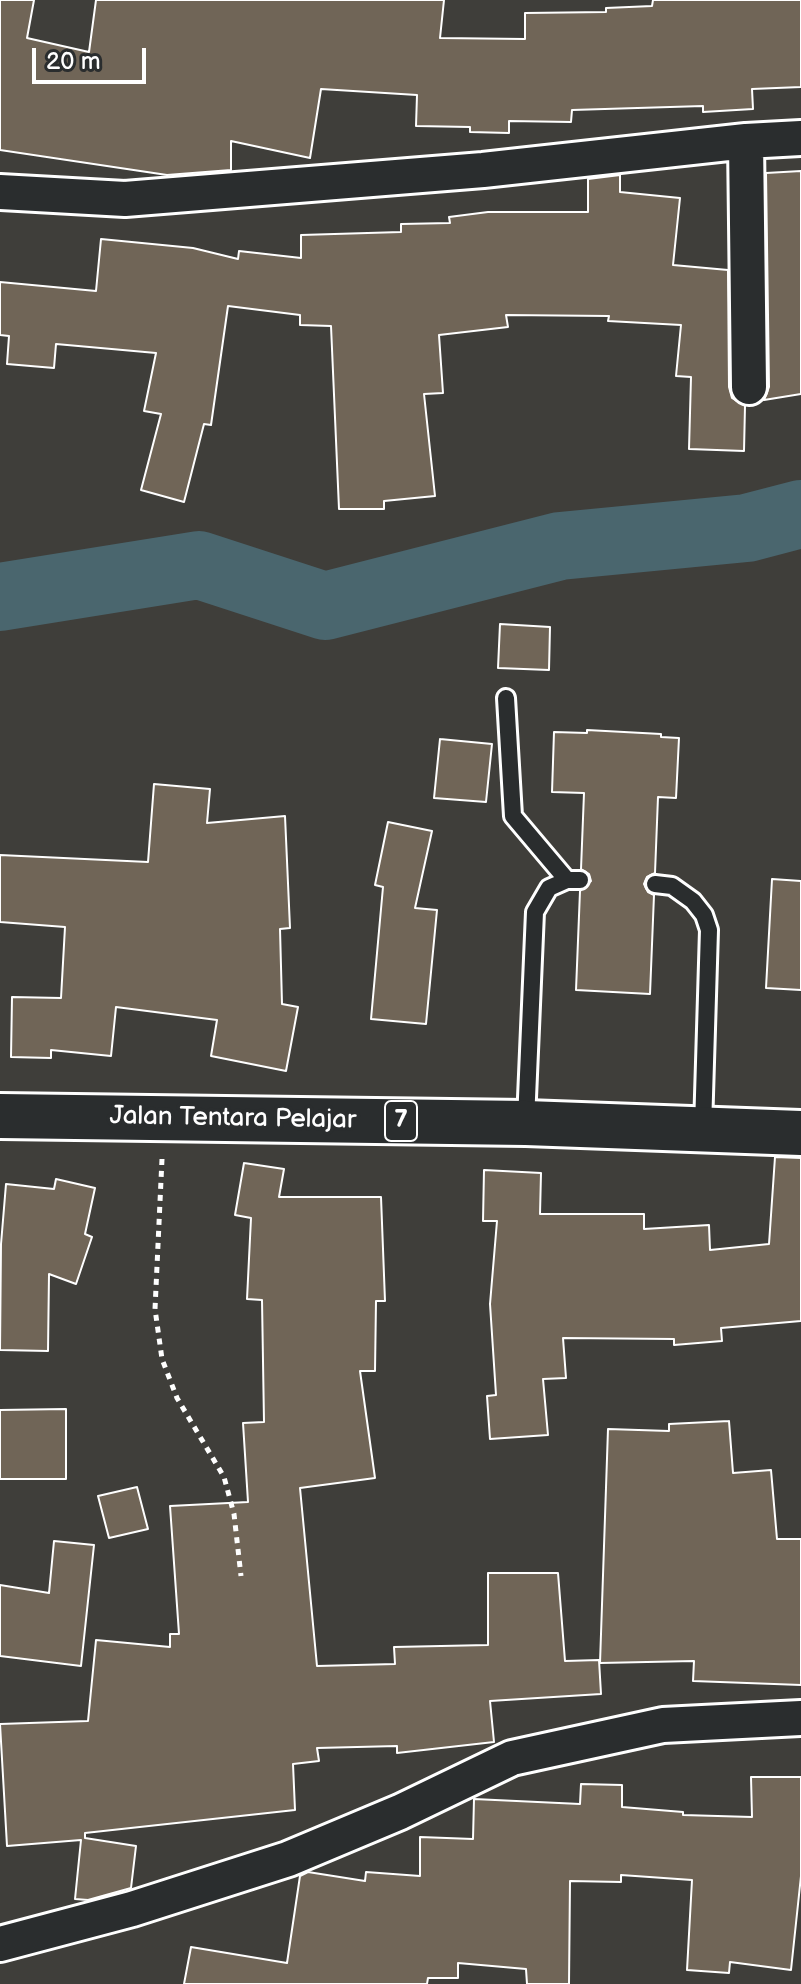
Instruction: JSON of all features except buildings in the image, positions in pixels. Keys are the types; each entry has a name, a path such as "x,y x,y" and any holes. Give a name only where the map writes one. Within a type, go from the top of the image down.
{"highway":[{"name":"Jalan Tentara Pelajar","path":"0,1116 526,1123 801,1133"}],"street":[{"path":"0,192 125,199 483,170 746,141 801,138"},
{"path":"746,141 749,387"},
{"path":"0,1944 132,1909 288,1859 400,1812 512,1758 663,1725 801,1718"}],"lane":[{"path":"506,698 513,816 574,880 549,888 535,912 526,1123"},
{"path":"655,884 672,886 693,901 704,915 709,930 703,1129"}],"path":[{"path":"164,1118 155,1309 162,1359 177,1398 224,1477 234,1514 241,1576"}],"waterway":[{"path":"0,597 199,565 325,606 560,546 747,528 801,514"}]}
